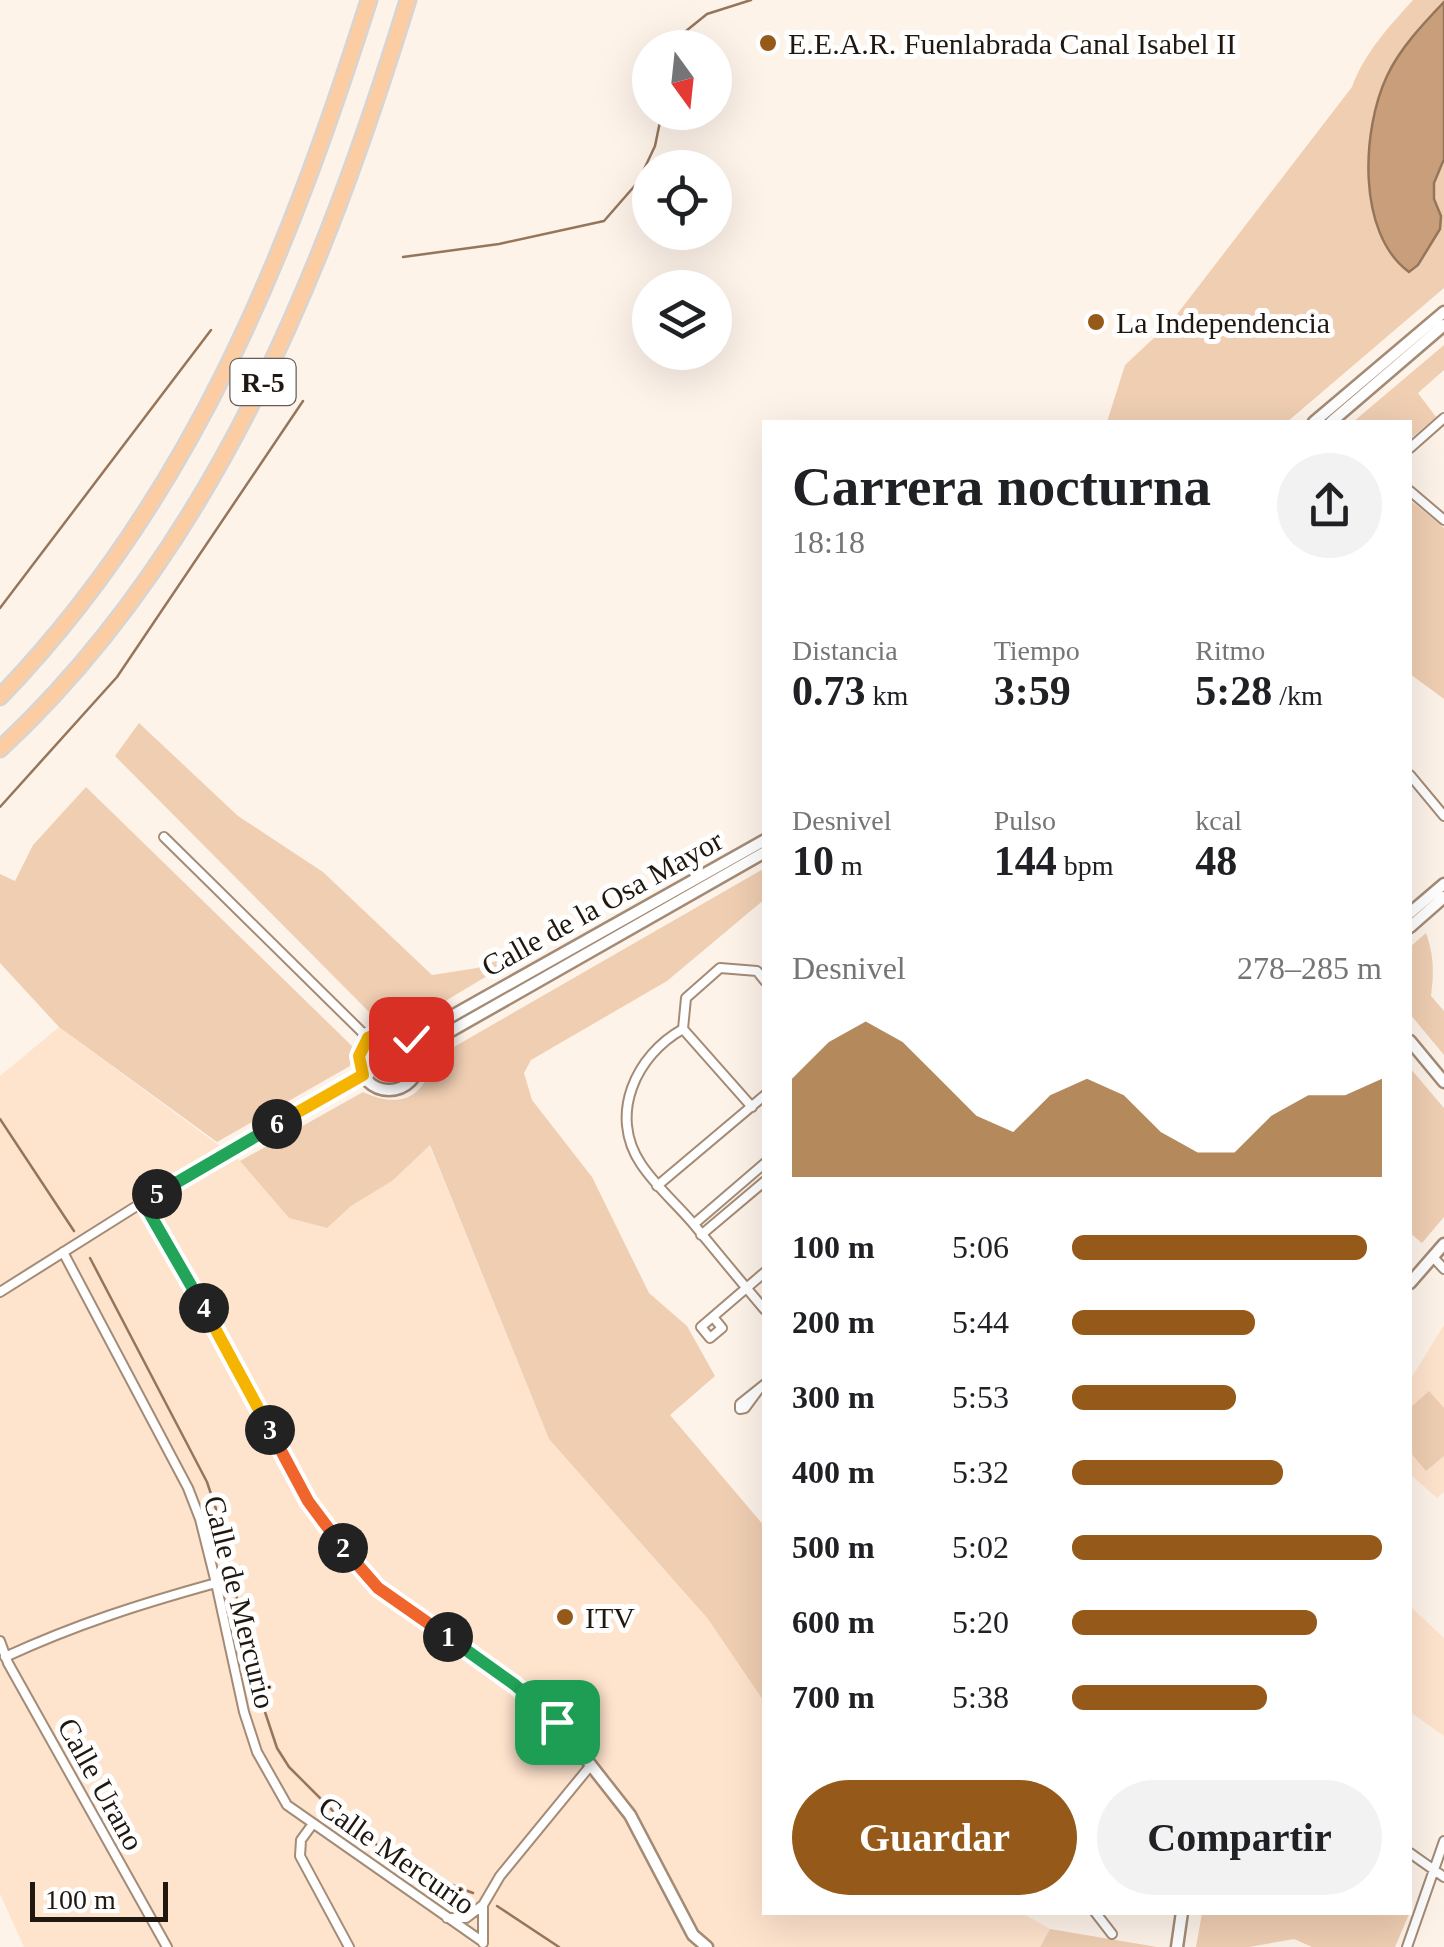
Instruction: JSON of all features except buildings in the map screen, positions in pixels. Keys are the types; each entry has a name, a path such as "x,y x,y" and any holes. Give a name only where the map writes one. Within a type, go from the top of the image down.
{"highway":[{"name":"R-5","path":"0,696 53,639 116,558 157,498 200,423 238,350 303,195 369,0"},
{"name":"R-5","path":"0,749 32,719 132,598 209,483 237,432 318,256 408,0"}],"street":[{"path":"1316,420 1444,312"},
{"path":"1333,420 1444,324"},
{"path":"1412,446 1444,418"},
{"path":"1412,492 1444,520"},
{"path":"1412,777 1444,816"},
{"path":"1412,791 1419,785"},
{"path":"164,837 368,1038"},
{"name":"Calle de la Osa Mayor","path":"411,1039 762,842"},
{"name":"Calle de la Osa Mayor","path":"420,1055 435,1040 762,854"},
{"path":"1412,912 1444,884"},
{"path":"1412,925 1444,897"},
{"path":"752,1106 684,1029 686,998 720,968 757,971 762,977"},
{"path":"684,1029 661,1045 636,1073 626,1107 630,1140 641,1164 658,1186 762,1307"},
{"path":"384,1030 411,1039 420,1055 417,1072 402,1087 379,1088 363,1075 359,1056 368,1038 384,1030"},
{"path":"1412,1042 1444,1082"},
{"path":"0,1292 143,1202 363,1075"},
{"path":"658,1186 762,1098"},
{"path":"694,1224 762,1165"},
{"path":"702,1236 762,1184"},
{"path":"143,1202 176,1255 308,1501 336,1541 378,1588 515,1685 557,1722 630,1815 692,1935 708,1947"},
{"path":"1412,1281 1444,1244"},
{"name":"Calle de Mercurio","path":"64,1252 188,1488 200,1519 244,1712 257,1752 286,1805"},
{"path":"1433,1257 1444,1269"},
{"path":"712,1317 722,1328 710,1338 700,1327 762,1275"},
{"path":"5,1657 72,1626 216,1583"},
{"name":"Calle Urano","path":"0,1641 5,1657 167,1947"},
{"path":"447,1918 466,1918 483,1905 500,1876 591,1765"},
{"name":"Calle Mercurio","path":"286,1805 482,1944"},
{"path":"312,1824 301,1840 300,1856 349,1947"},
{"path":"1406,1947 1440,1874 1444,1841"},
{"path":"1412,1853 1440,1874"},
{"path":"482,1944 483,1905"},
{"path":"1098,1915 1112,1934"},
{"path":"1176,1947 1181,1915"}],"shaded area":[{"path":"1413,0 1444,0 1444,288 1289,420 1108,420 1125,365 1171,322 1352,87 1370,51"},
{"path":"1444,2 1444,159 1434,183 1440,229 1418,265 1409,272 1392,255 1372,207 1372,124 1392,66"},
{"path":"1444,345 1444,370 1418,393 1436,417 1412,437 1412,420 1355,420"},
{"path":"1412,502 1444,528 1444,699 1412,675"},
{"path":"139,723 238,816 323,872 432,975 477,968 539,945 412,1021 395,1016 377,1020 115,756"},
{"path":"86,787 352,1046 350,1066 217,1142 59,1027 0,963 0,874 15,881 33,845"},
{"path":"762,870 762,902 667,981 531,1060 524,1073 532,1100 592,1177 649,1293 687,1326 715,1376 670,1415 762,1523 762,1699 708,1619 549,1439 430,1145 392,1181 351,1206 327,1228 289,1218 240,1161 363,1092 388,1100 408,1097 424,1083 433,1059"},
{"path":"1426,933 1433,964 1431,996 1444,1011 1444,1055 1412,1016 1412,945"},
{"path":"59,1027 240,1161 289,1218 326,1228 351,1206 392,1181 429,1144 549,1439 708,1619 762,1697 762,1915 1026,1915 1050,1929 1040,1947 24,1947 0,1894 0,1076"},
{"path":"391,1042 404,1047 409,1060 404,1073 391,1078 378,1073 373,1060 378,1047"},
{"path":"1412,1070 1444,1108 1444,1217 1422,1243 1412,1235"},
{"path":"1444,1325 1444,1492 1437,1498 1412,1476 1412,1377"},
{"path":"1429,1391 1444,1408 1444,1456 1426,1471 1412,1454 1412,1406"},
{"path":"1412,1608 1444,1638 1444,1736 1412,1713"},
{"path":"1202,1915 1409,1915 1395,1947 1312,1947 1294,1939 1249,1947 1196,1947"},
{"path":"1050,1929 1157,1947 1040,1947"}],"waterway":[{"path":"687,30 707,14 751,0"},
{"path":"403,257 499,244 604,221 638,182 658,130"},
{"path":"0,608 211,330"},
{"path":"0,807 117,677 303,401"},
{"path":"0,1119 74,1231"},
{"path":"90,1258 207,1482 220,1521 256,1685 277,1748 289,1767 338,1816 408,1868 473,1893"},
{"path":"497,1906 559,1947"}],"place":[{"name":"E.E.A.R. Fuenlabrada Canal Isabel II","path":"768,43"},
{"name":"La Independencia","path":"1096,322"},
{"name":"ITV","path":"565,1617"}],"route":[{"path":"411,1039 398,1032 377,1032 362,1046 359,1056 363,1075 143,1202 176,1255 308,1501 336,1541 378,1588 515,1685 557,1722"}]}
